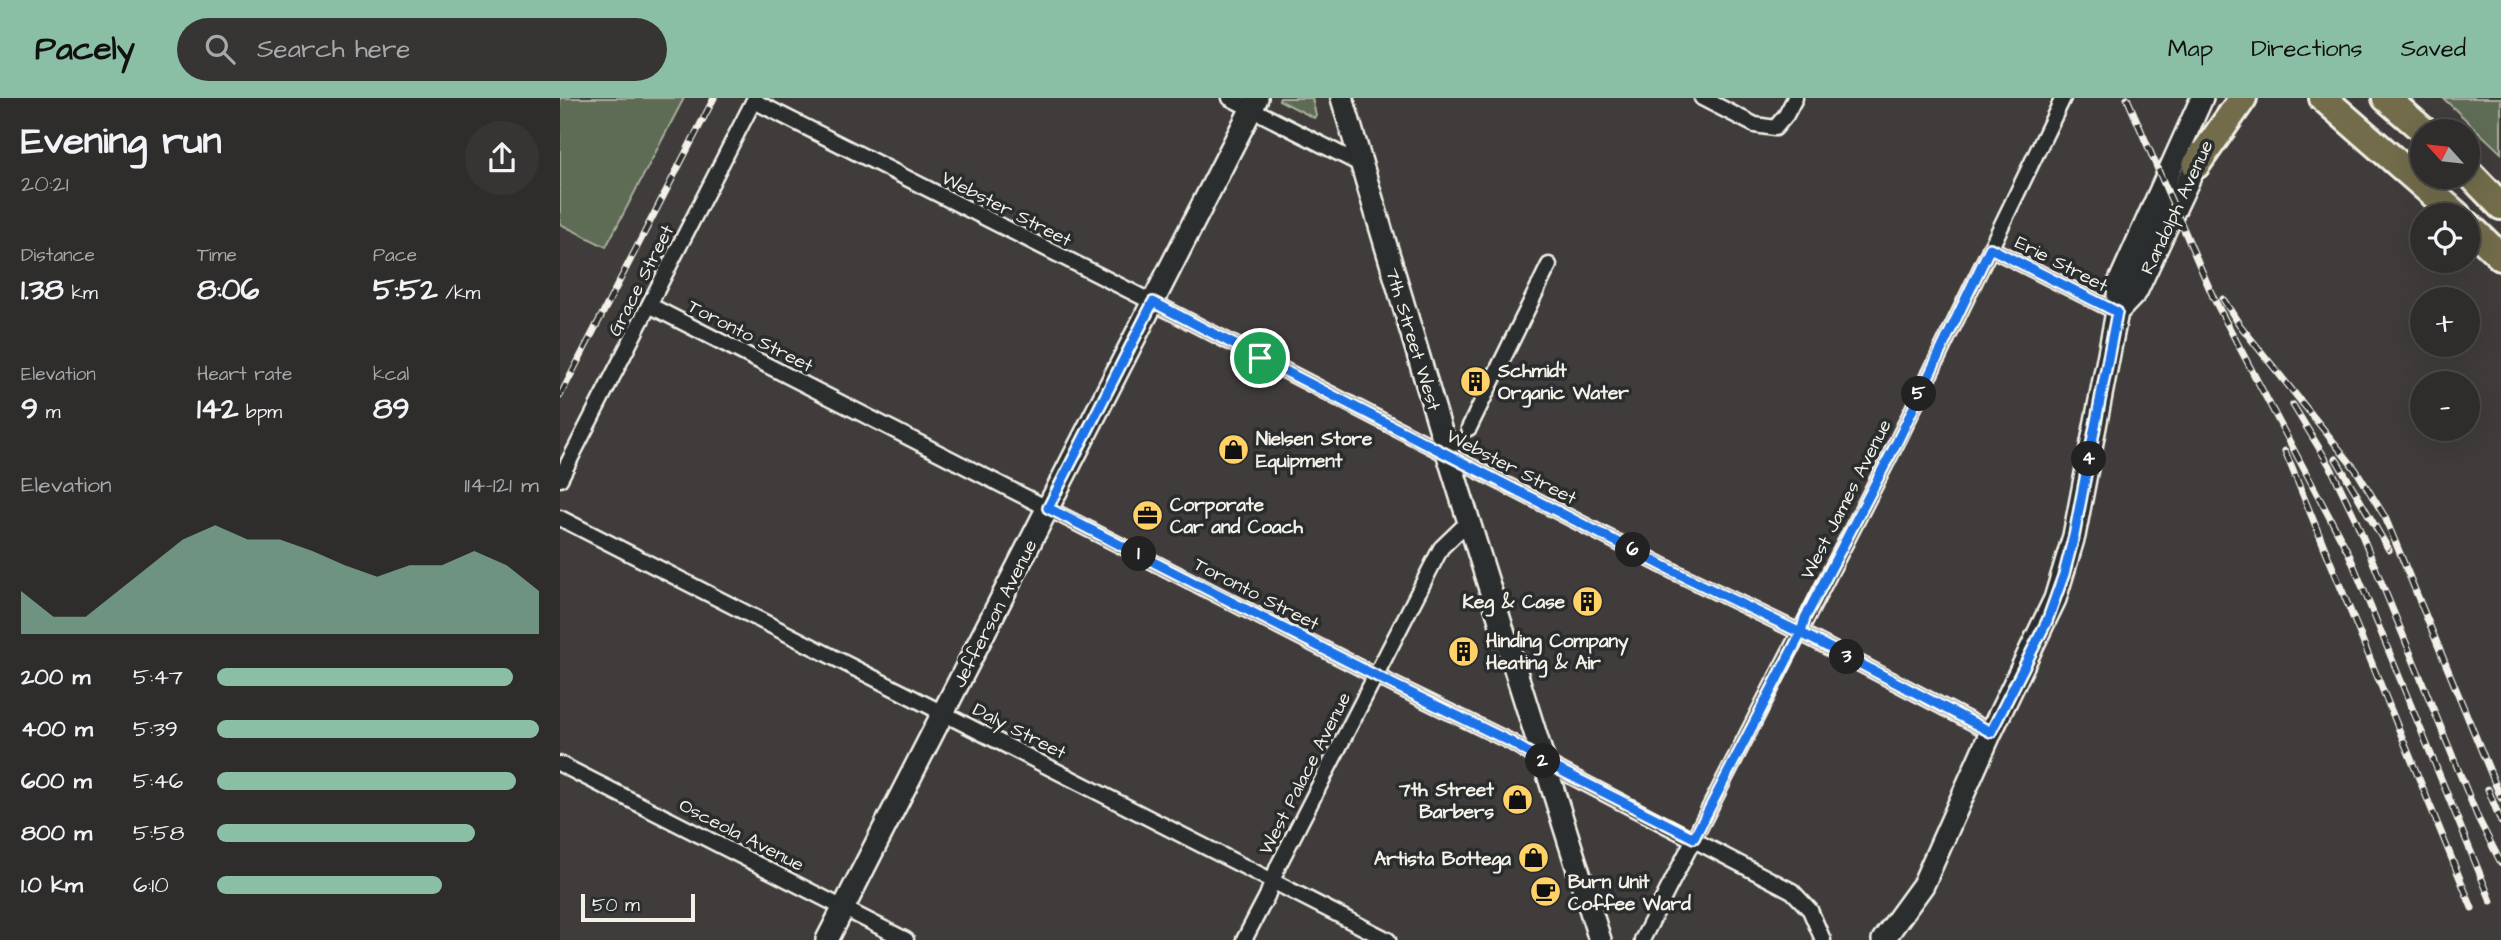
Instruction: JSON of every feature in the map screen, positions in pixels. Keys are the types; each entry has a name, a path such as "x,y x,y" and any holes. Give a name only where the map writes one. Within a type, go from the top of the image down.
{"highway":[{"path":"2196,165 2243,98"},
{"path":"2386,98 2410,119"},
{"path":"2323,101 2443,203"},
{"path":"2480,184 2501,206"},
{"path":"2480,237 2501,257"}],"street":[{"path":"1230,98 1254,103 1362,165"},
{"name":"7th Street West","path":"1342,98 1448,455 1600,940"},
{"path":"1702,98 1755,125 1775,128 1795,98"},
{"name":"West James Avenue","path":"1642,940 1898,440 2063,98"},
{"name":"Randolph Avenue","path":"1883,940 1923,885 1991,732 2047,621 2074,536 2117,312 2119,283 2202,98"},
{"name":"Randolph Avenue","path":"2117,312 2136,292 2228,98"},
{"name":"Webster Street","path":"754,99 1991,732"},
{"name":"Grace Street","path":"560,479 754,99"},
{"name":"Jefferson Avenue","path":"827,940 1254,103"},
{"name":"Erie Street","path":"1990,248 2117,312"},
{"path":"1469,428 1549,265"},
{"name":"Toronto Street","path":"649,305 1511,742 1544,762 1792,891 1810,909 1822,940"},
{"name":"Daly Street","path":"560,518 1388,940"},
{"name":"West Palace Avenue","path":"1244,940 1278,866 1441,548 1469,522"},
{"name":"Osceola Avenue","path":"560,764 906,940"}],"green space":[{"path":"560,98 684,98 606,247 560,224"},
{"path":"1312,98 1316,115 1314,118 1279,100"},
{"path":"2443,98 2501,98 2501,153 2480,133 2480,119 2465,119"}],"railway":[{"path":"560,396 714,98"},
{"path":"2127,98 2214,299 2349,554 2491,901"},
{"path":"2223,299 2239,324 2356,470 2385,517 2501,798"},
{"path":"2293,405 2330,466 2355,518 2478,818 2501,863"},
{"path":"2285,451 2472,908"},
{"path":"2336,459 2389,550"},
{"path":"2488,789 2501,822"}],"place":[{"name":"Schmidt Organic Water","path":"1475,381"},
{"name":"Nielsen Store Equipment","path":"1233,449"},
{"name":"Corporate Car and Coach","path":"1147,515"},
{"name":"Keg & Case","path":"1588,601"},
{"name":"Hinding Company Heating & Air","path":"1463,651"},
{"name":"7th Street Barbers","path":"1517,800"},
{"name":"Artista Bottega","path":"1534,858"},
{"name":"Burn Unit Coffee Ward","path":"1545,892"}],"route":[{"path":"1260,358 1153,302 1048,508 1511,742 1544,762 1694,838 1801,633 1991,732 2047,621 2064,574 2074,536 2117,312 1990,248 1898,440 1805,618 1801,633 1677,573 1260,358"}]}
